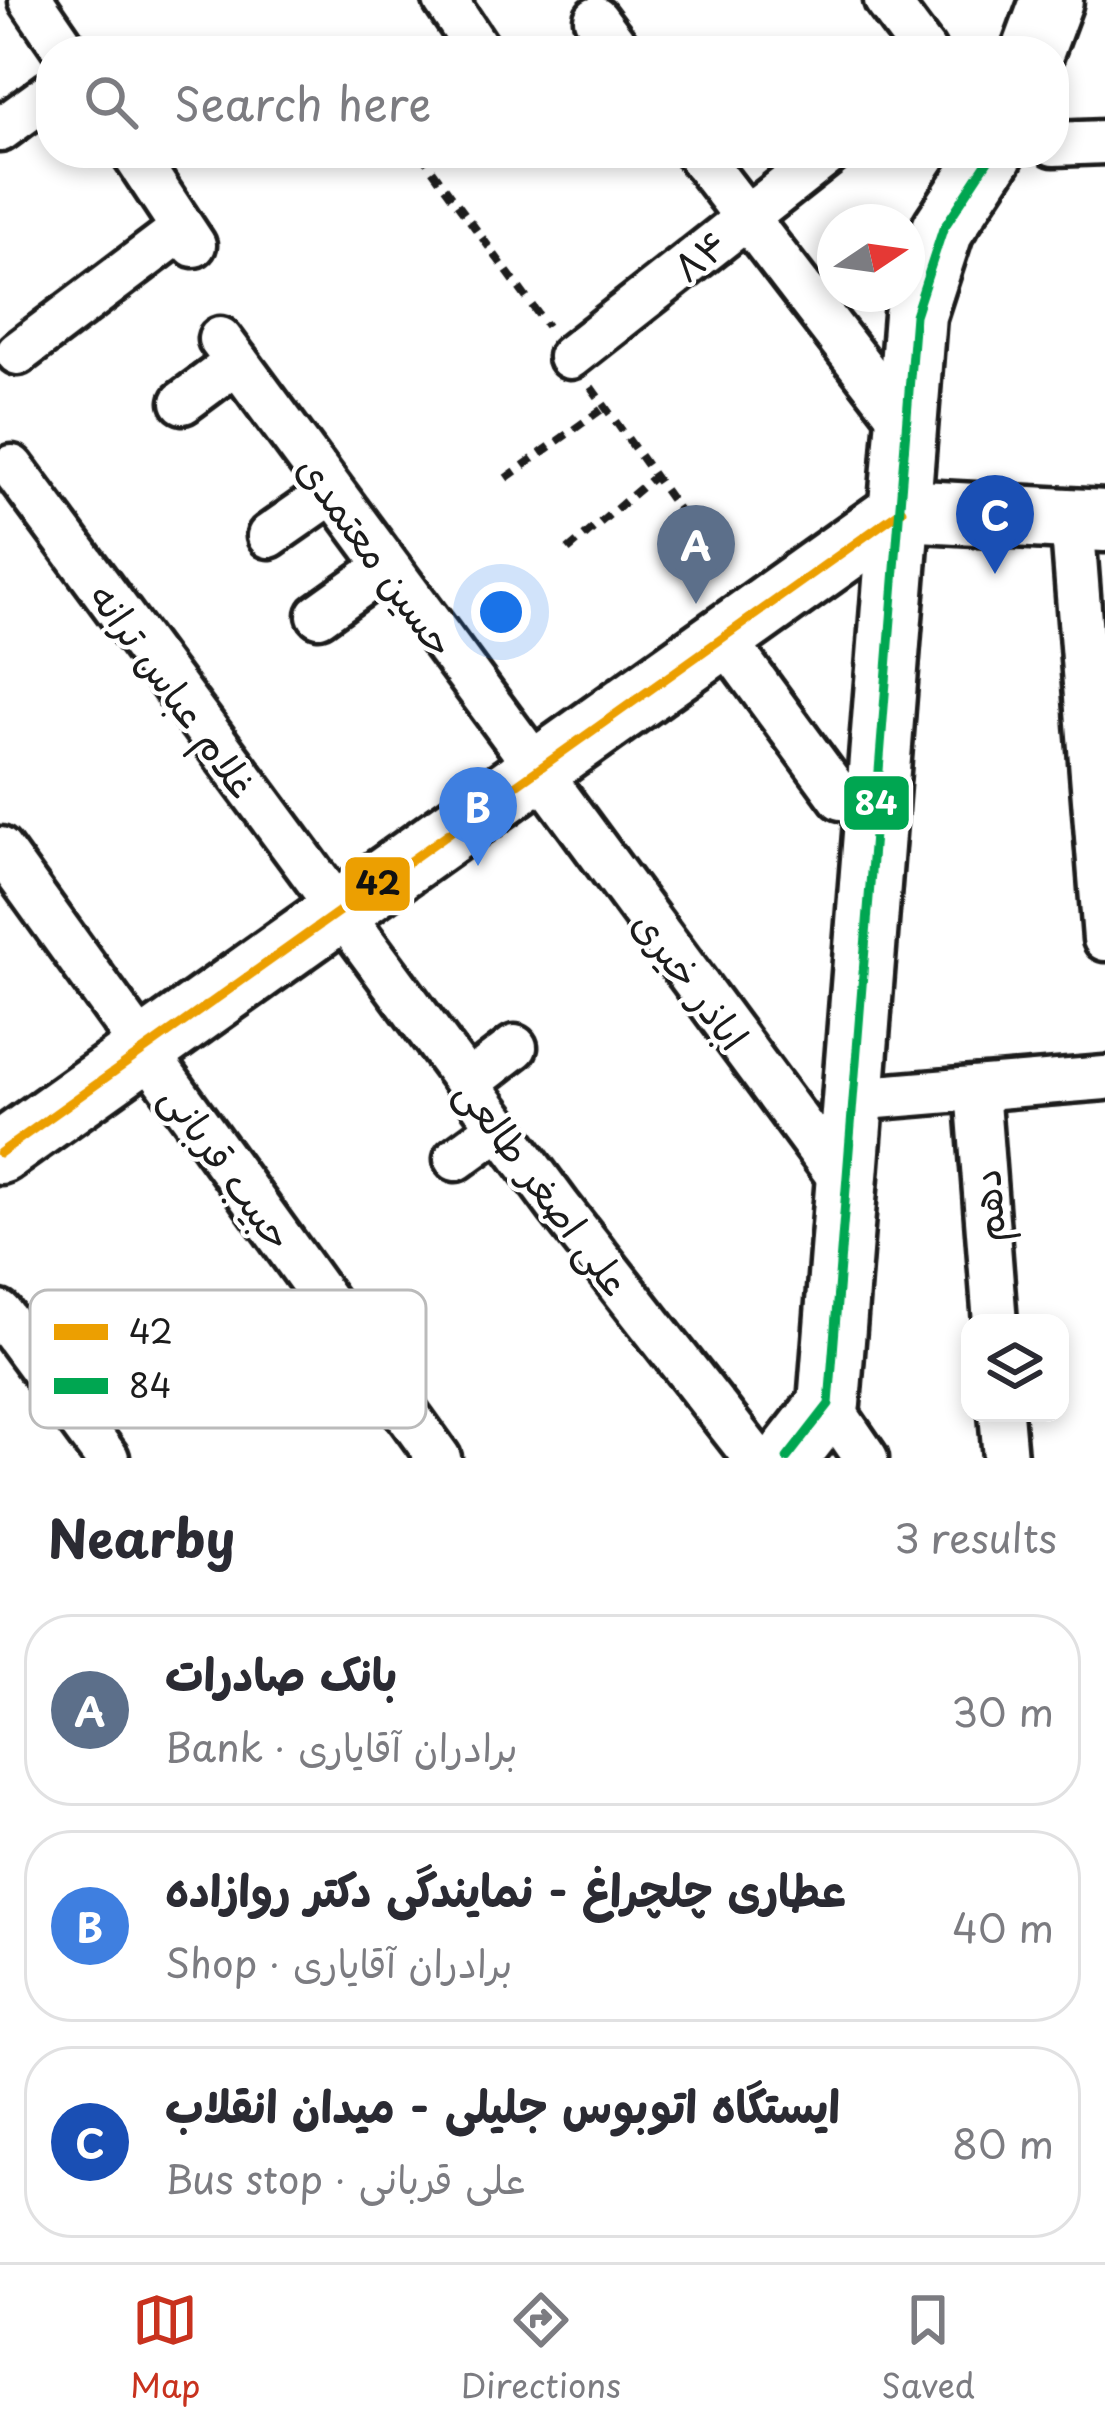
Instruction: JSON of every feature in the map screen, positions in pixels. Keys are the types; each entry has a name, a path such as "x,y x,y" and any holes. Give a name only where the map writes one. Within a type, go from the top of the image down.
{"main road":[{"path":"1039,36 1052,0"},
{"path":"787,1458 829,1404 915,315 943,230 983,168"},
{"path":"0,1153 902,510 1089,520"}],"street":[{"path":"32,0 56,36"},
{"path":"446,0 469,36"},
{"path":"886,0 912,36"},
{"path":"0,130 36,105"},
{"path":"1069,143 1105,142"},
{"path":"18,353 188,237 143,168"},
{"path":"708,168 905,424"},
{"name":"۸۴","path":"570,357 810,168"},
{"name":"حسین معتمدی","path":"183,403 229,350 537,770"},
{"name":"غلام عباس ترانه","path":"12,467 338,911"},
{"path":"269,536 332,492"},
{"path":"1089,520 1105,939"},
{"path":"320,614 386,567"},
{"path":"723,637 842,798"},
{"name":"اباذر خیری","path":"537,770 847,1188"},
{"name":"حبیب قربانی","path":"0,848 319,1290"},
{"name":"علی اصغر طالعی","path":"338,911 755,1458"},
{"path":"467,1084 515,1047"},
{"path":"854,1099 1105,1078"},
{"name":"دهم","path":"977,1089 994,1314"},
{"path":"456,1159 500,1127"},
{"path":"0,1312 30,1353"},
{"path":"829,1404 866,1458"},
{"path":"1002,1422 1005,1458"},
{"path":"85,1428 107,1458"},
{"name":"حبیب قربانی","path":"418,1428 440,1458"}],"path":[{"path":"506,478 604,407"},
{"path":"568,550 655,476"}],"transit line":[{"name":"84","path":"787,1458 829,1404 915,315 943,229 983,168"},
{"name":"42","path":"0,1153 902,510"}],"place":[{"name":"ایستگاه اتوبوس جلیلی - میدان انقلاب","path":"995,574"},
{"name":"بانک صادرات","path":"696,604"},
{"name":"عطاری چلچراغ - نمایندگی دکتر روازاده","path":"478,866"}]}
